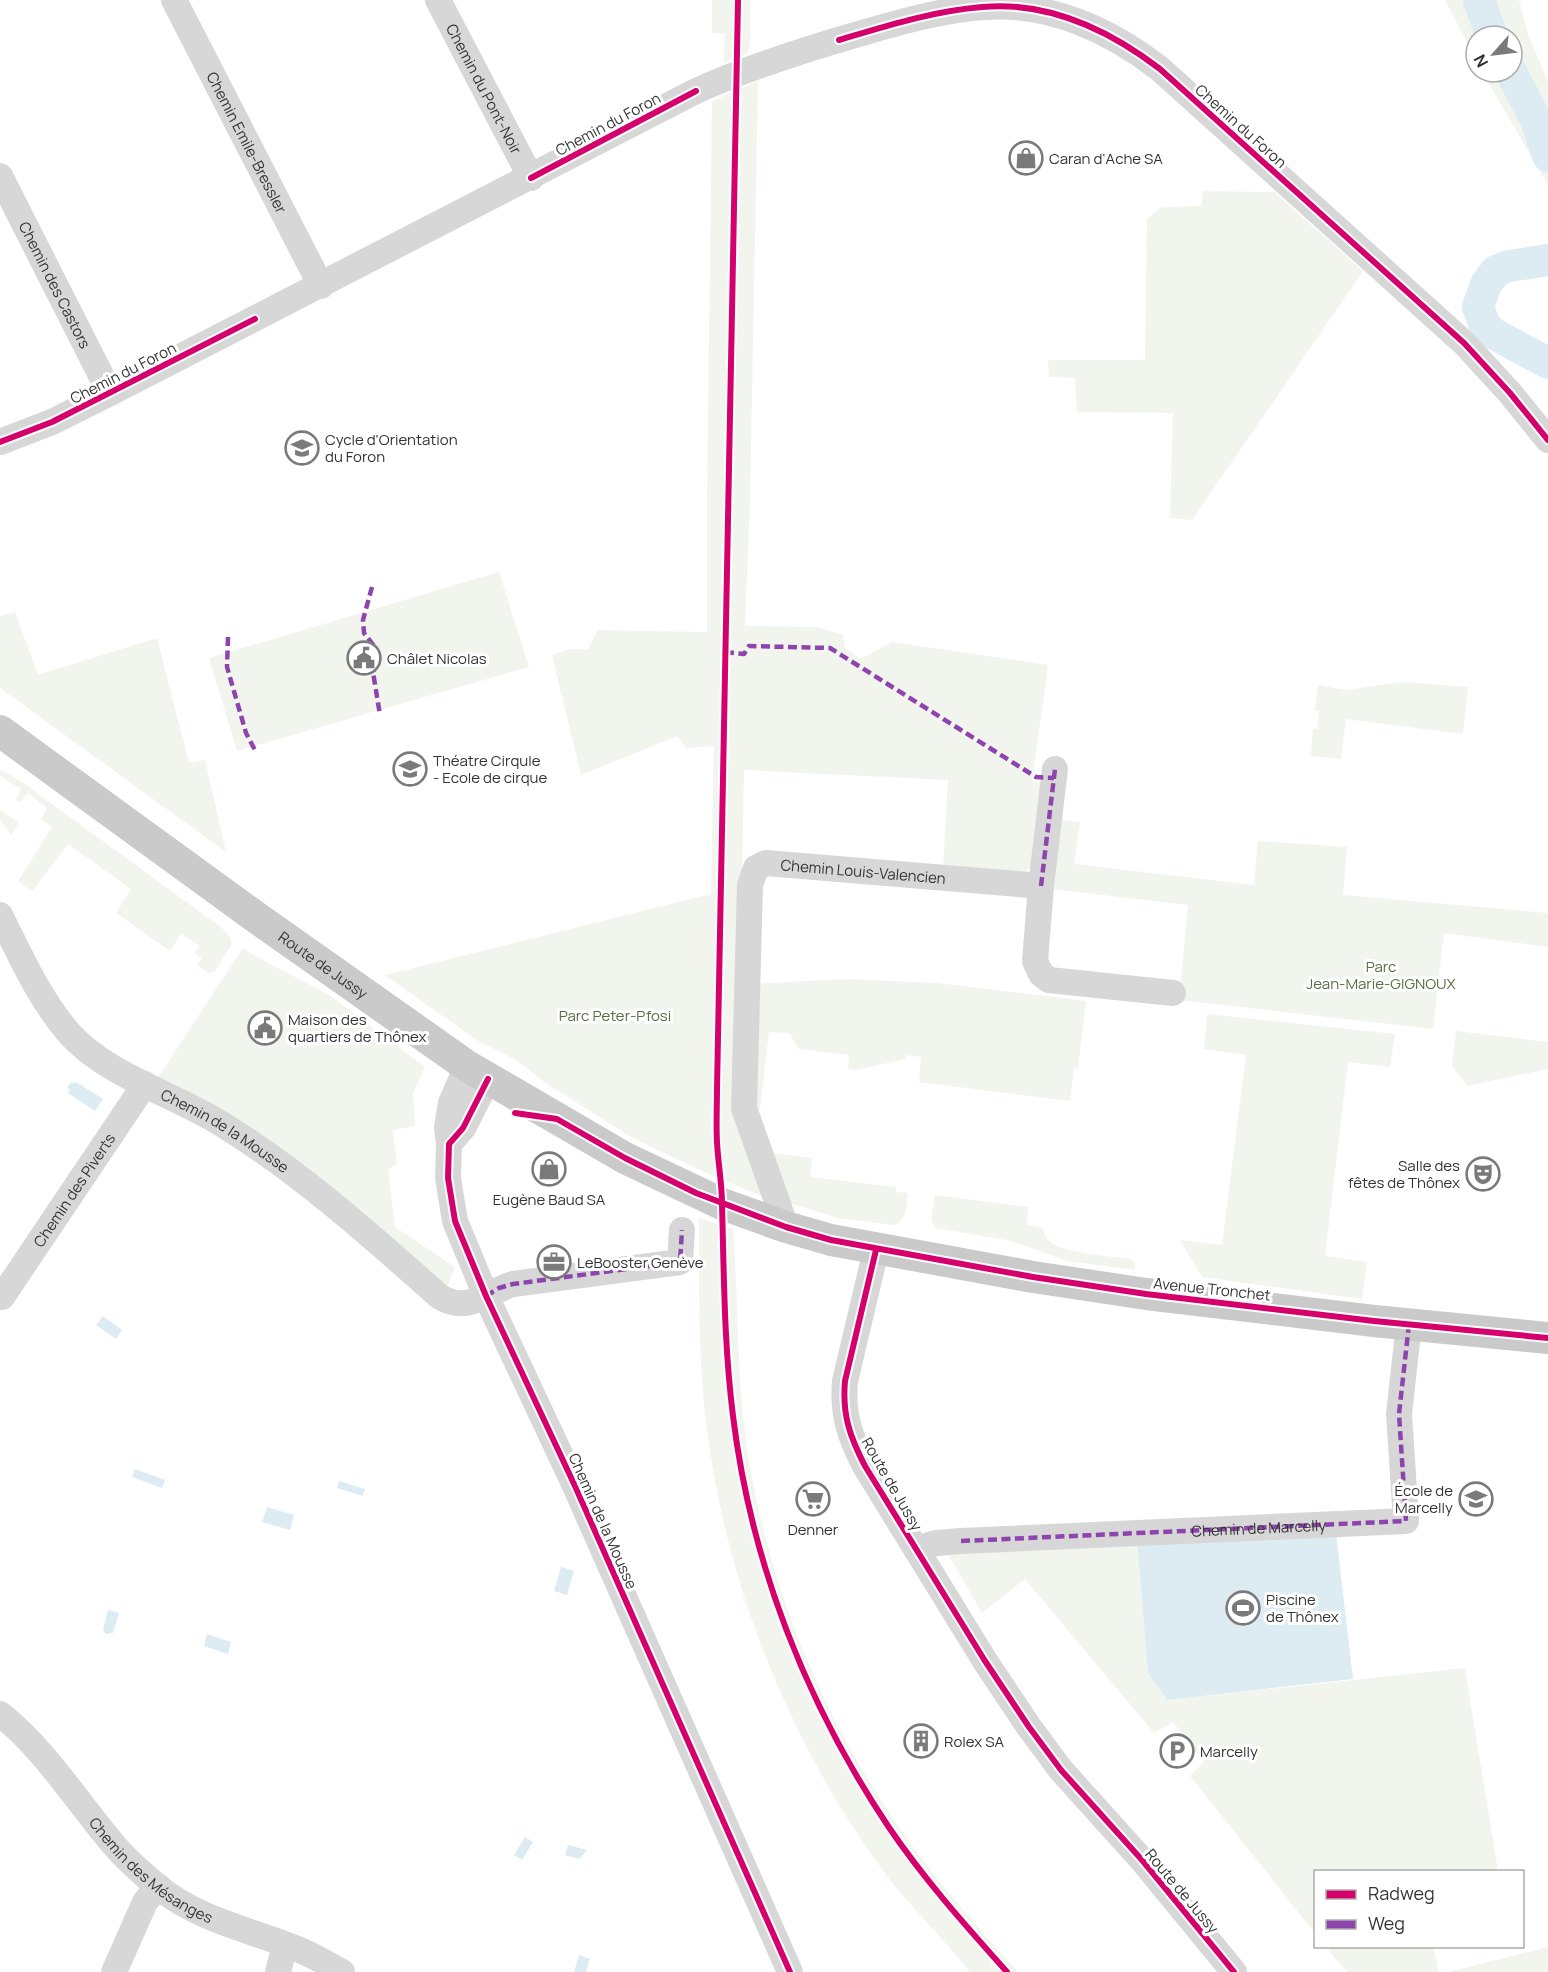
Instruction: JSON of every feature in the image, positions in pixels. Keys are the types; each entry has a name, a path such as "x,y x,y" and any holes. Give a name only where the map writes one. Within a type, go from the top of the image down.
{"main road":[{"name":"Route de Jussy","path":"0,731 257,918 478,1072 635,1163 704,1197 786,1227 876,1250"},
{"name":"Avenue Tronchet","path":"876,1250 1146,1294 1548,1338"}],"street":[{"name":"Chemin Emile-Bressler","path":"174,0 321,286"},
{"name":"Chemin du Pont-Noir","path":"438,0 531,177"},
{"name":"Chemin du Foron","path":"0,442 52,422 110,393 696,91 767,62 872,30 944,12 993,6 1049,12 1082,23 1109,35 1160,69 1464,343 1510,393 1548,440"},
{"name":"Chemin des Castors","path":"0,176 110,393"},
{"path":"1055,769 1041,886 1035,961 1041,974 1049,980 1173,993"},
{"name":"Chemin Louis-Valencien","path":"786,1227 744,1108 750,885 756,868 766,863 1041,886"},
{"name":"Chemin de la Mousse","path":"0,915 42,995 69,1033 101,1061 219,1123 297,1176 440,1297 452,1304 470,1304 499,1288 513,1284 680,1262 682,1230"},
{"name":"Chemin de la Mousse","path":"478,1072 463,1128 449,1144 448,1178 455,1221 486,1296 575,1486 790,1972"},
{"name":"Chemin des Piverts","path":"2,1297 145,1084"},
{"name":"Route de Jussy","path":"876,1250 845,1381 846,1421 853,1443 1000,1686 1029,1727 1061,1770 1142,1860 1234,1972"},
{"name":"Chemin de Marcelly","path":"916,1549 936,1543 962,1541 1406,1521 1399,1414 1409,1324"},
{"name":"Chemin des Mésanges","path":"0,1714 34,1747 115,1847 158,1887 197,1912 302,1951 342,1972"},
{"path":"114,1972 145,1902 158,1887"},
{"path":"278,1972 285,1945"}],"green space":[{"path":"712,0 750,0 751,36 748,53 724,62 725,34 712,33"},
{"path":"1445,0 1519,0 1528,34 1548,81 1548,185 1489,84 1524,84 1524,24 1464,24 1464,37"},
{"name":"Parc Peter-Pfosi","path":"758,81 750,500 745,626 817,627 843,635 845,648 861,659 892,642 1048,665 1032,782 1042,783 1037,862 1020,875 943,869 948,780 744,770 738,1095 766,1198 706,1173 633,1138 544,1082 516,1060 475,1039 385,975 711,894 714,746 687,748 677,736 581,775 552,655 570,649 588,649 598,630 707,632 712,101"},
{"path":"1203,191 1274,192 1363,271 1192,520 1170,518 1173,413 1077,412 1075,378 1049,377 1048,360 1145,360 1147,219 1161,207 1201,206"},
{"path":"499,572 529,667 237,751 209,658"},
{"path":"15,612 38,675 157,638 189,763 205,760 226,852 0,688 0,616"},
{"path":"1402,682 1468,687 1463,734 1346,719 1341,759 1311,756 1313,729 1317,729 1319,711 1315,710 1318,685 1346,690"},
{"path":"0,769 22,782 222,928 232,944 214,973 211,971 209,974 197,965 202,959 194,953 200,946 181,934 170,951 116,913 131,889 68,844 34,889 31,891 18,881 52,827 41,819 47,808 28,793 20,802 15,800 21,789 0,776"},
{"path":"0,810 17,821 18,824 11,835 0,819"},
{"name":"Parc Jean-Marie-GIGNOUX","path":"1057,819 1080,822 1074,864 1254,885 1258,841 1347,847 1343,895 1548,913 1548,947 1444,933 1433,1029 1179,1000 1188,905 1052,889"},
{"path":"243,948 328,994 425,1067 413,1093 415,1126 393,1130 397,1164 388,1170 395,1227 455,1267 446,1291 157,1079"},
{"path":"846,979 937,983 1086,1001 1078,1068 1074,1068 1070,1101 919,1082 921,1057 907,1055 906,1059 856,1070 848,1069 849,1055 799,1049 789,1033 769,1032 760,1109 754,1112 753,984"},
{"path":"1207,1014 1395,1034 1390,1067 1348,1062 1325,1256 1367,1262 1362,1299 1202,1277 1180,1240 1222,1245 1246,1055 1204,1049"},
{"path":"1456,1031 1548,1042 1548,1069 1467,1086 1452,1066"},
{"path":"773,1153 812,1158 810,1177 896,1187 896,1192 908,1193 902,1220 894,1225 838,1218 786,1202"},
{"path":"935,1195 1028,1207 1027,1225 1043,1228 1045,1236 1051,1243 1072,1251 1131,1259 1135,1264 1135,1270 1067,1261 1012,1241 935,1228 931,1220"},
{"path":"699,1218 733,1229 740,1382 751,1473 776,1574 792,1623 812,1671 834,1718 886,1808 940,1882 1018,1972 970,1972 910,1904 876,1861 843,1812 787,1707 744,1596 715,1481 703,1397 700,1346"},
{"path":"1137,1542 1148,1673 1167,1700 1465,1668 1498,1870 1314,1870 1314,1932 1190,1776 1204,1762 1173,1722 1154,1733 1025,1579 982,1613 946,1551"},
{"path":"1548,1947 1548,1972 1448,1972"},
{"path":"1327,1948 1433,1948 1439,1972 1347,1972"}],"shaded area":[{"path":"72,1082 74,1084 76,1082 103,1099 95,1111 68,1093 70,1091 67,1087"},
{"path":"103,1316 122,1330 116,1339 96,1325"},
{"path":"135,1469 165,1480 162,1488 132,1477"},
{"path":"339,1481 365,1489 363,1496 337,1488"},
{"path":"267,1507 294,1515 290,1530 262,1522"},
{"name":"Piscine de Thônex","path":"1336,1533 1353,1679 1167,1700 1148,1673 1137,1542"},
{"path":"561,1567 574,1571 567,1595 554,1591"},
{"path":"108,1610 119,1613 113,1633 106,1634 103,1630"},
{"path":"207,1634 231,1642 228,1654 204,1646"},
{"path":"525,1837 533,1842 522,1860 514,1855"},
{"path":"568,1845 587,1850 579,1859 565,1855"},
{"path":"579,1955 590,1959 586,1972 574,1972"}],"waterway":[{"path":"1479,0 1488,24"},
{"path":"1517,84 1536,120 1548,156"},
{"path":"1548,260 1509,266 1496,271 1486,284 1478,307 1485,326 1494,334 1548,363"}],"marked path":[{"path":"372,587 363,620 364,633 374,646 377,663 373,672 380,715"},
{"path":"228,637 227,667 246,733 256,752"},
{"path":"725,652 744,654 749,646 830,648 1036,777 1054,778"},
{"path":"1041,886 1055,769"},
{"path":"486,1296 499,1288 513,1284 680,1262 682,1230"},
{"path":"961,1541 1406,1521 1399,1414 1409,1324"}],"cycle path":[{"path":"738,0 717,1122 722,1196 726,1336 733,1416 741,1471 768,1578 786,1630 832,1731 901,1845 945,1901 1007,1972"},
{"path":"839,40 946,12 1007,6 1054,14 1077,21 1120,42 1160,69 1464,343 1510,393 1548,440"},
{"path":"531,178 696,91"},
{"path":"0,442 52,422 255,319"},
{"path":"488,1079 463,1128 449,1144 448,1178 455,1221 486,1296 575,1486 790,1972"},
{"path":"515,1113 557,1119 625,1158 696,1193 786,1227 831,1240 1033,1277 1146,1294 1374,1321 1548,1338"},
{"path":"876,1250 844,1393 851,1435 865,1466 985,1661 1029,1727 1061,1770 1142,1860 1234,1972"}],"place":[{"name":"Caran d‘Ache SA","path":"1026,158"},
{"name":"Cycle d'Orientation du Foron","path":"302,448"},
{"name":"Châlet Nicolas","path":"364,658"},
{"name":"Théatre Cirqule - Ecole de cirque","path":"410,769"},
{"name":"Maison des quartiers de Thônex","path":"265,1028"},
{"name":"Eugène Baud SA","path":"549,1169"},
{"name":"Salle des fêtes de Thônex","path":"1483,1174"},
{"name":"LeBooster Genève","path":"554,1262"},
{"name":"Denner","path":"813,1499"},
{"name":"École de Marcelly","path":"1476,1499"},
{"name":"Piscine de Thônex","path":"1243,1608"},
{"name":"Rolex SA","path":"921,1741"},
{"name":"Marcelly","path":"1177,1751"}]}
